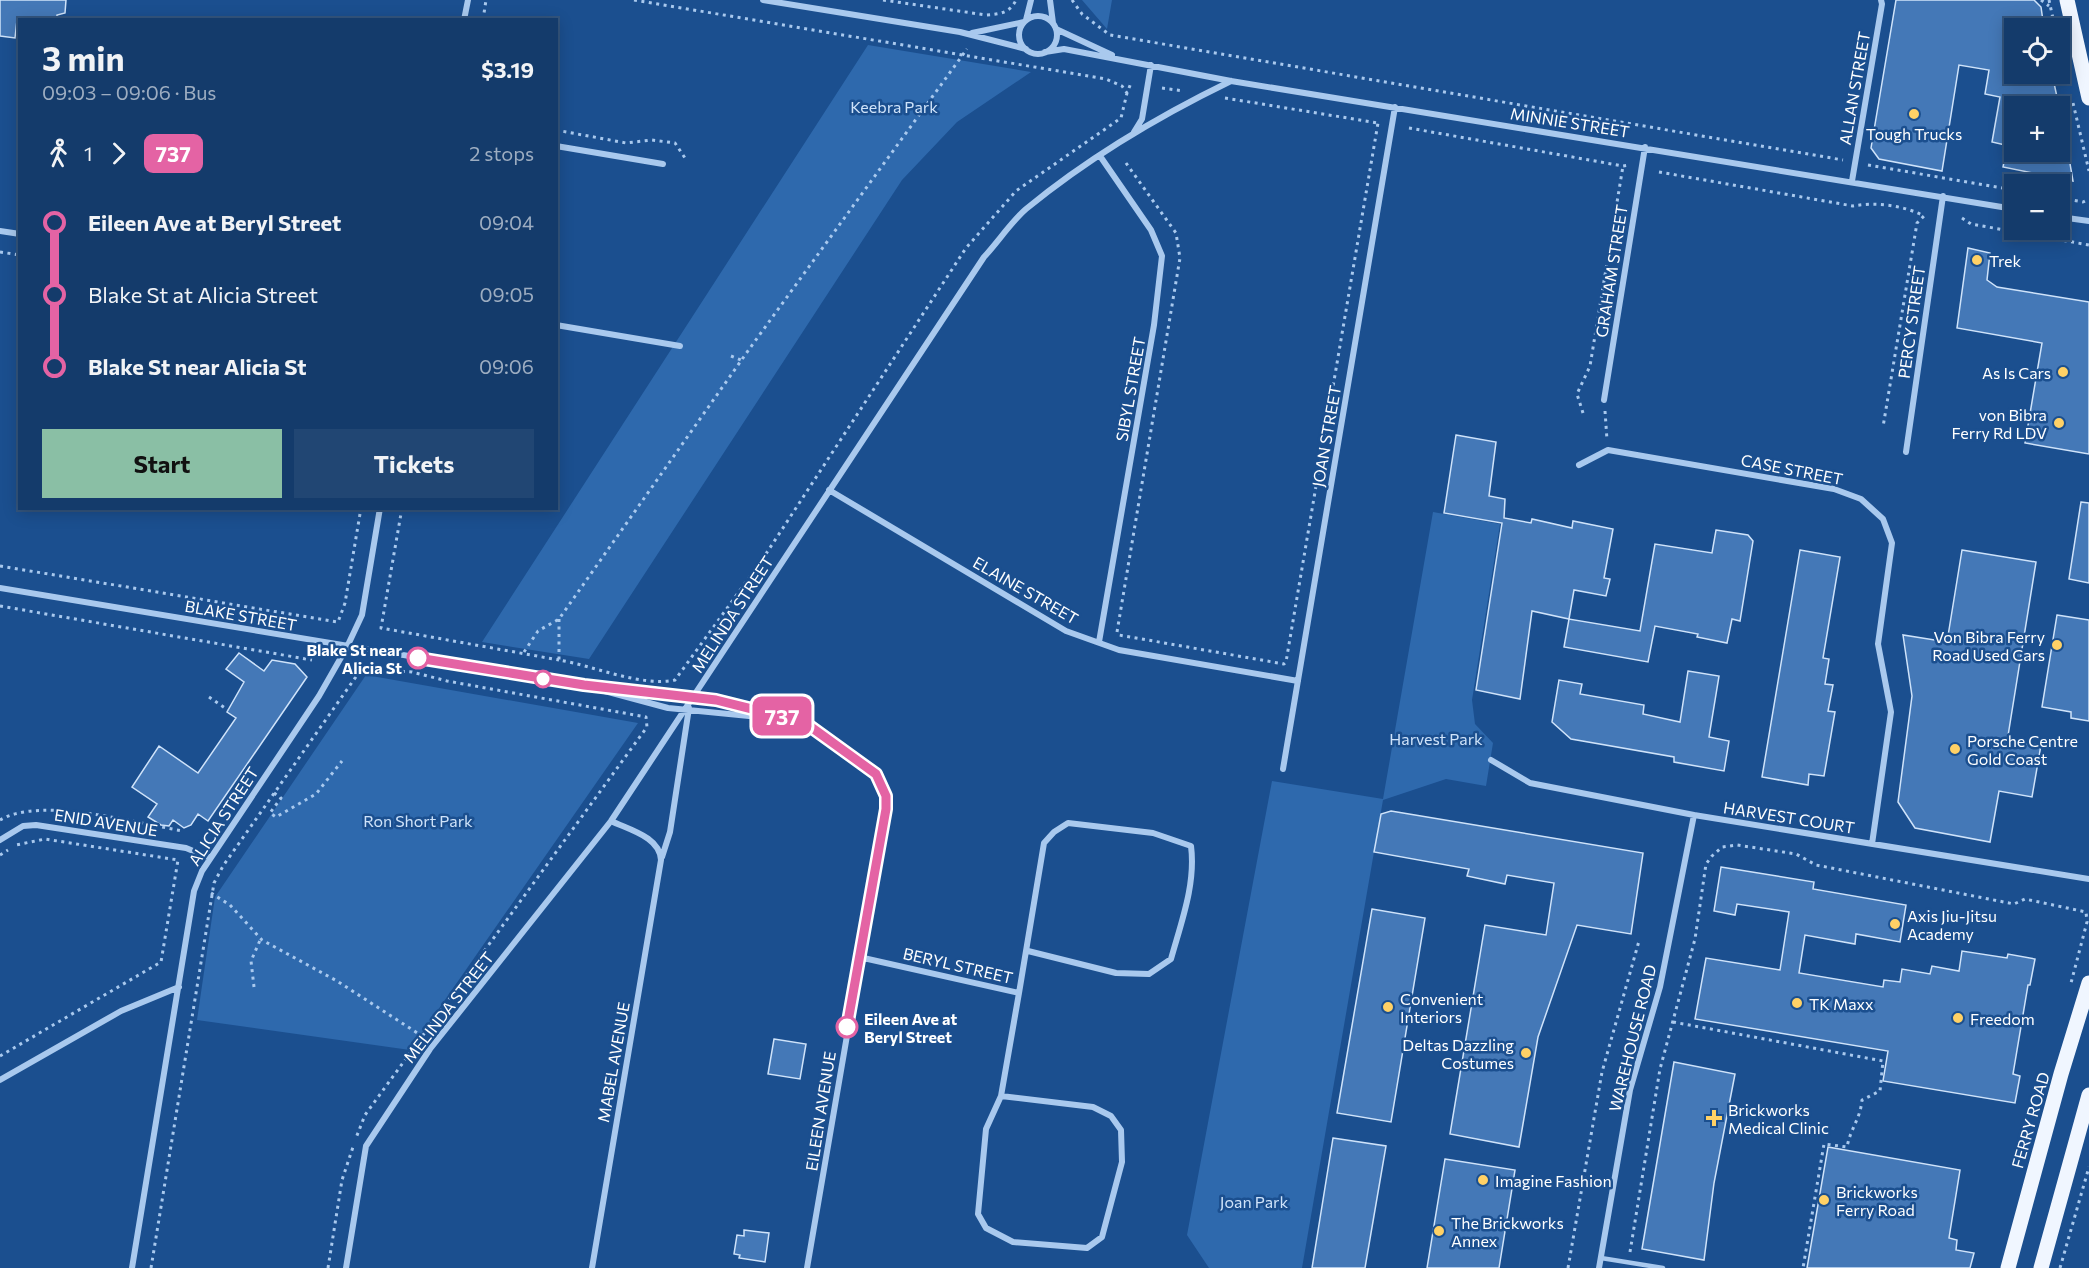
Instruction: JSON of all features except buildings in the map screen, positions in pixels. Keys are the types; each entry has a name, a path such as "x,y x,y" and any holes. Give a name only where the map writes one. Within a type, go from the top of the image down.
{"main road":[{"path":"2067,0 2089,98"},
{"name":"FERRY ROAD","path":"2008,1268 2061,1074 2089,983"},
{"path":"2040,1268 2089,1095"}],"street":[{"path":"464,18 468,0"},
{"path":"763,0 969,33 1035,53 1045,52 1054,44 1050,0"},
{"path":"1026,49 1019,35 1032,0"},
{"name":"ALLAN STREET","path":"1852,181 1881,0"},
{"path":"969,33 1040,16 1054,26"},
{"name":"MINNIE STREET","path":"1054,26 1120,59"},
{"name":"MINNIE STREET","path":"1045,52 1062,48 1231,81 2004,207"},
{"name":"MELINDA STREET","path":"1129,136 1142,119 1152,65"},
{"name":"MELINDA STREET","path":"346,1268 366,1146 430,1049 611,822 984,258 1025,210 1100,156 1129,136 1231,81"},
{"name":"JOAN STREET","path":"1283,769 1395,107"},
{"path":"558,146 663,164"},
{"name":"GRAHAM STREET","path":"1604,400 1645,147"},
{"name":"SIBYL STREET","path":"1099,642 1154,325 1162,256 1151,230 1100,156"},
{"name":"PERCY STREET","path":"1906,452 1943,196"},
{"path":"2070,218 2089,221"},
{"path":"0,231 18,234"},
{"path":"558,325 680,346"},
{"path":"1579,465 1608,450"},
{"name":"CASE STREET","path":"1608,450 1834,489 1861,499 1883,519 1892,543 1878,644 1891,712 1872,844"},
{"name":"ELAINE STREET","path":"829,490 1066,631 1119,650 1298,681"},
{"name":"ALICIA STREET","path":"132,1268 195,891 210,858 319,696 347,647 362,615 380,510"},
{"name":"BLAKE STREET","path":"0,588 584,685 694,697 734,704 795,720"},
{"name":"BLAKE STREET","path":"584,685 657,706 795,720"},
{"name":"MABEL AVENUE","path":"592,1268 661,860 670,832 688,708"},
{"name":"EILEEN AVENUE","path":"795,720 808,724 866,765 876,774 886,796 886,809 807,1268"},
{"name":"HARVEST COURT","path":"1491,760 1530,783 1694,815 2089,879"},
{"name":"WAREHOUSE ROAD","path":"1599,1268 1630,1090 1662,976 1694,815"},
{"path":"611,822 654,842 660,852 661,860"},
{"path":"1019,993 1028,951 1044,843 1054,832 1068,823 1154,833 1191,846 1192,859 1187,901 1171,959 1149,974 1116,973 1028,951"},
{"name":"ENID AVENUE","path":"0,840 23,826 36,825 186,848 210,858"},
{"name":"BERYL STREET","path":"859,957 1019,993 1001,1096 986,1129 978,1214 986,1228 1013,1242 1087,1248 1102,1237 1122,1162 1121,1130 1111,1116 1093,1107 1001,1096"},
{"path":"0,1080 121,1011 179,987"}],"lane":[{"path":"1601,1258 1663,1268"}],"path":[{"path":"483,18 486,0"},
{"path":"634,0 1106,79 1122,86 1127,93"},
{"path":"884,0 986,15 1001,14 1010,10 1016,0"},
{"path":"1072,0 1082,14 1110,35 1843,160"},
{"path":"2049,0 2053,18"},
{"path":"524,652 538,631 559,619 741,360 967,49"},
{"path":"402,510 381,628 524,652 588,665 617,675 666,682 675,680 762,560 966,248 1016,191 1121,118 1131,83"},
{"path":"1162,88 1193,93"},
{"path":"1126,163 1176,233 1180,258 1117,632 1119,635 1284,664 1320,471 1379,123 1240,102 1220,96"},
{"path":"2073,103 2089,171"},
{"path":"1409,128 1623,166 1630,165"},
{"path":"558,130 626,142 662,140 675,143 685,158"},
{"path":"1868,165 2004,188"},
{"path":"1584,412 1577,394 1590,366 1623,166"},
{"path":"1659,172 1853,206 1869,204 1913,210 1924,216 1917,223 1883,427"},
{"path":"2070,200 2083,202 2089,199"},
{"path":"1962,218 1971,224 2089,244"},
{"path":"0,252 18,255"},
{"path":"731,356 741,360"},
{"path":"1604,400 1608,450"},
{"path":"0,566 338,622 345,603 361,510"},
{"path":"0,606 312,660"},
{"path":"559,619 559,660"},
{"path":"151,1268 211,893 223,866 364,669 412,672 447,681 646,717 647,727 365,1115 342,1180 327,1268"},
{"path":"209,697 228,710"},
{"path":"274,793 281,798 270,813 276,817 316,794 342,761"},
{"path":"0,820 14,813 49,810 183,831"},
{"path":"0,855 18,844 45,839 178,860 161,962 0,1056"},
{"path":"1627,1262 1660,1069 1695,939 1706,864 1722,847 1737,845 1796,854 1816,865 1913,886 2014,904 2025,899 2086,912 2087,921 2070,988"},
{"path":"211,893 230,906 261,938 337,981 422,1036"},
{"path":"254,987 251,961 261,938"},
{"path":"1568,1268 1602,1072 1639,941"},
{"path":"1673,1022 1883,1060 1880,1091 1862,1100 1860,1119 1850,1131 1847,1147 1824,1144 1803,1268"},
{"path":"2060,1268 2089,1167"}],"green space":[{"path":"1082,0 1112,0 1107,29"},
{"name":"Keebra Park","path":"868,45 1031,72 957,122 902,180 589,659 482,642"},
{"name":"Joan Park","path":"1433,512 1500,524 1472,700 1475,724 1493,743 1486,786 1446,779 1383,800 1302,1268 1209,1268 1187,1235 1272,781 1383,799"},
{"name":"Ron Short Park","path":"366,675 638,723 410,1050 197,1020 215,897"}],"bus line":[{"name":"737","path":"418,658 584,685 716,700 741,705 808,724 866,765 876,774 882,785 886,796 886,809 847,1027"}],"place":[{"name":"Tough Trucks","path":"1914,114"},
{"name":"Trek","path":"1977,260"},
{"name":"As Is Cars","path":"2063,372"},
{"name":"von Bibra Ferry Rd LDV","path":"2059,423"},
{"name":"Von Bibra Ferry Road Used Cars","path":"2057,645"},
{"name":"Blake St near Alicia St","path":"418,658"},
{"name":"Porsche Centre Gold Coast","path":"1955,749"},
{"name":"Axis Jiu-Jitsu Academy","path":"1895,924"},
{"name":"TK Maxx","path":"1797,1003"},
{"name":"Convenient Interiors","path":"1388,1007"},
{"name":"Freedom","path":"1958,1018"},
{"name":"Eileen Ave at Beryl Street","path":"847,1027"},
{"name":"Deltas Dazzling Costumes","path":"1526,1053"},
{"name":"Brickworks Medical Clinic","path":"1714,1118"},
{"name":"Imagine Fashion","path":"1483,1180"},
{"name":"Brickworks Ferry Road","path":"1824,1200"},
{"name":"The Brickworks Annex","path":"1439,1231"}],"park label":[{"name":"Harvest Park","path":"1436,738"}]}
